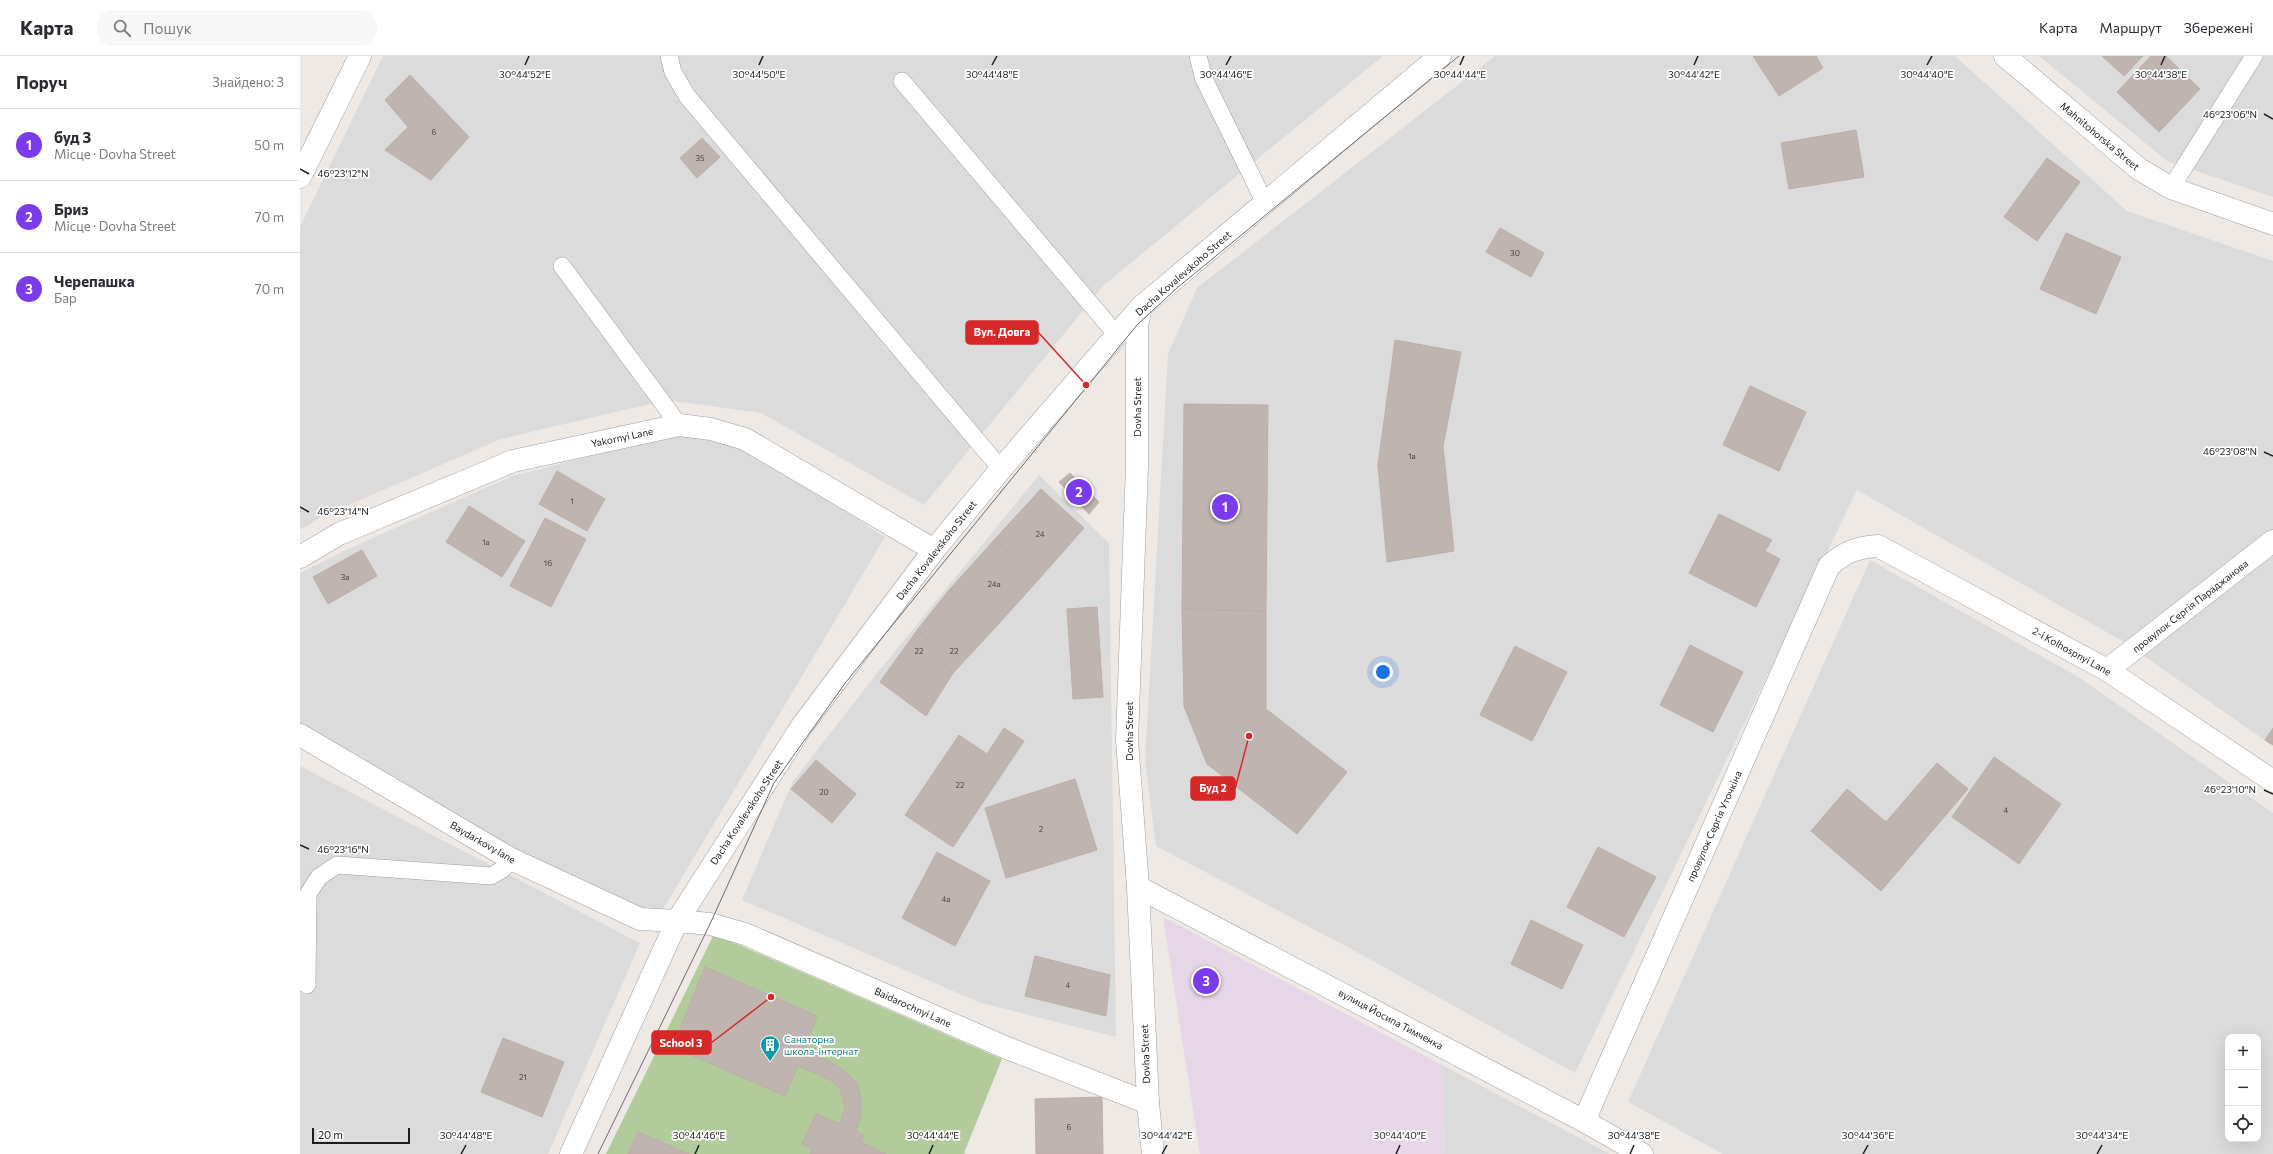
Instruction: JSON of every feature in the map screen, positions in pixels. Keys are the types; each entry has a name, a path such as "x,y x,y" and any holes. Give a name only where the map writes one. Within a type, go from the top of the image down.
{"street":[{"path":"300,177 360,56"},
{"name":"Dacha Kovalevskoho Street","path":"571,1154 677,921 802,726 934,550 1116,334 1141,307 1440,56"},
{"name":"Mahnitohorska Street","path":"2005,56 2139,169 2171,188 2273,224"},
{"name":"Dovha Street","path":"1141,307 1137,325 1137,465 1127,740 1138,887 1148,1103 1153,1154"},
{"name":"Yakornyi Lane","path":"300,557 338,534 513,461 679,425 711,428 745,439 934,550"},
{"name":"провулок Сергія Параджанова","path":"2107,670 2273,541"},
{"name":"2-i Kolhospnyi Lane","path":"1860,547 1878,546 2107,670 2273,781"},
{"name":"провулок Сергія Уточкіна","path":"1584,1121 1829,566 1843,554 1860,547"},
{"name":"Baydarkovy lane","path":"300,736 511,859 640,919 677,921"},
{"name":"вулиця Йосипа Тимченка","path":"1138,887 1584,1121 1642,1154"},
{"name":"Baidarochnyi Lane","path":"677,921 710,924 745,934 1007,1048 1148,1103"}],"lane":[{"path":"669,56 673,72 687,96 1001,469"},
{"path":"1198,56 1204,79 1265,203"},
{"path":"2171,188 2254,56"},
{"path":"902,81 1116,334"},
{"path":"562,266 679,425"},
{"path":"307,985 308,894 319,877 337,865 491,876 503,869 511,859"}],"shaded area":[{"path":"383,56 1383,56 1104,285 924,505 761,413 667,400 501,439 321,517 300,530 300,227"},
{"path":"1495,56 1955,56 2127,211 2273,261 2273,746 2124,642 1857,490 1575,1073 1353,950 1156,846 1145,761 1168,354 1197,288"},
{"path":"2039,56 2273,56 2273,197 2167,161"},
{"path":"680,434 737,442 885,537 659,916 566,880 300,725 300,573 346,550 512,476"},
{"path":"1039,475 1109,543 1116,1037 981,1003 742,900 793,781 878,672"},
{"path":"1870,560 2080,678 2273,813 2273,1154 1723,1154 1628,1102"},
{"path":"300,766 640,943 548,1154 300,1154"},
{"path":"1163,917 1442,1065 1445,1154 1200,1154"},
{"path":"1442,1065 1610,1154 1445,1154"}],"green space":[{"path":"714,934 1002,1059 964,1153 966,1154 606,1154"}],"building":[{"path":"1753,56 1816,56 1823,68 1779,96"},
{"path":"2102,56 2143,56 2124,76"},
{"path":"2151,56 2166,56 2200,89 2159,132 2117,92"},
{"path":"410,75 469,137 431,180 385,150 408,127 385,100"},
{"path":"1856,130 1864,177 1789,189 1781,143"},
{"path":"702,138 720,157 697,178 680,158"},
{"path":"2047,158 2080,182 2037,241 2004,217"},
{"path":"1500,228 1544,253 1531,277 1486,252"},
{"path":"2066,233 2121,257 2096,314 2040,289"},
{"path":"1395,340 1461,352 1443,446 1454,551 1387,562 1378,465"},
{"path":"1750,386 1806,412 1779,471 1723,445"},
{"path":"1184,404 1268,405 1266,611 1182,609"},
{"path":"557,471 605,499 587,531 539,504"},
{"path":"1070,473 1099,502 1089,514 1059,482"},
{"path":"1041,489 1084,528 1039,579 995,539"},
{"path":"469,506 525,541 502,577 446,542"},
{"path":"1719,514 1772,540 1765,551 1780,559 1756,607 1689,573"},
{"path":"545,518 586,539 551,607 510,586"},
{"path":"995,539 1039,579 994,629 950,589"},
{"path":"362,550 377,576 328,604 313,577"},
{"path":"950,589 994,629 953,673 918,629"},
{"path":"1097,607 1103,697 1073,699 1067,609"},
{"path":"1182,609 1266,611 1266,709 1347,772 1297,834 1207,764 1184,706"},
{"path":"918,629 953,673 926,716 880,682"},
{"path":"1690,645 1743,672 1713,732 1660,705"},
{"path":"1515,646 1567,672 1532,741 1480,715"},
{"path":"1004,728 1024,741 953,847 905,815 959,735 987,754"},
{"path":"2273,728 2273,745 2265,740"},
{"path":"1994,757 2061,804 2019,864 1952,817"},
{"path":"816,760 856,794 832,823 791,789"},
{"path":"1937,763 1968,789 1881,891 1811,831 1847,789 1886,822"},
{"path":"1075,779 1097,850 1006,878 985,808"},
{"path":"1598,847 1656,877 1624,937 1567,907"},
{"path":"937,852 990,881 955,946 902,918"},
{"path":"1531,920 1583,945 1562,989 1511,964"},
{"path":"1035,956 1110,975 1106,1016 1025,996"},
{"name":"Санаторна школа-інтернат","path":"705,967 817,1016 804,1050 825,1059 844,1070 856,1082 861,1097 861,1115 856,1131 864,1135 861,1142 886,1154 810,1154 812,1149 802,1144 816,1114 840,1124 845,1107 840,1089 832,1081 798,1066 785,1096 673,1047"},
{"path":"503,1038 564,1062 542,1117 481,1092"},
{"path":"1102,1097 1103,1154 1036,1154 1035,1099"},
{"path":"638,1132 689,1154 628,1154"}],"tram line":[{"path":"598,1154 710,924 774,783 846,682 1137,325 1177,288 1459,56"}],"place":[{"name":"Вул. Довга","path":"1086,385"},
{"name":"Бриз","path":"1079,492"},
{"name":"буд 3","path":"1225,507"},
{"name":"Буд 2","path":"1249,736"},
{"name":"Черепашка","path":"1206,981"},
{"name":"School 3","path":"771,997"},
{"name":"Санаторна школа-інтернат","path":"770,1062"}]}
